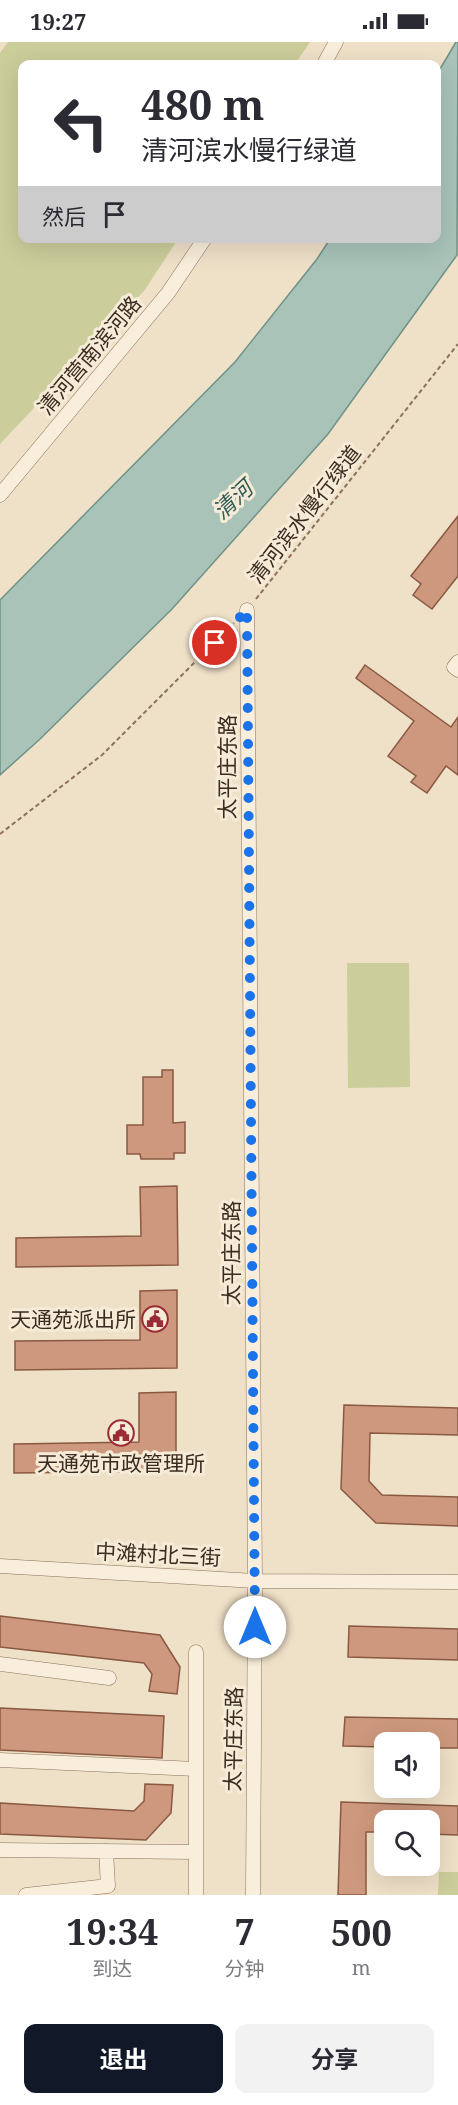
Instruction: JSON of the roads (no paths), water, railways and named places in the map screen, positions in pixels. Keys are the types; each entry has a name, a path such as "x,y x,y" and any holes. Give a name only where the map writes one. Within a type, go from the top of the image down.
{"street":[{"path":"326,60 336,42"},
{"name":"清河营南滨河路","path":"0,495 168,293 203,243"},
{"name":"太平庄东路","path":"247,610 255,1581 253,1895"},
{"path":"458,663 454,667 458,670"},
{"name":"中滩村北三街","path":"0,1566 255,1581 458,1582"},
{"path":"195,1652 196,1895"},
{"path":"0,1664 109,1678"},
{"path":"0,1760 196,1769"},
{"path":"0,1850 196,1852"},
{"path":"26,1895 108,1886 106,1851"}],"water":[{"name":"清河","path":"458,42 457,255 328,434 172,609 39,740 0,775 0,600 235,362 327,243 441,243 441,67"}],"place":[{"name":"天通苑派出所","path":"155,1319"},
{"name":"天通苑市政管理所","path":"121,1433"}]}
